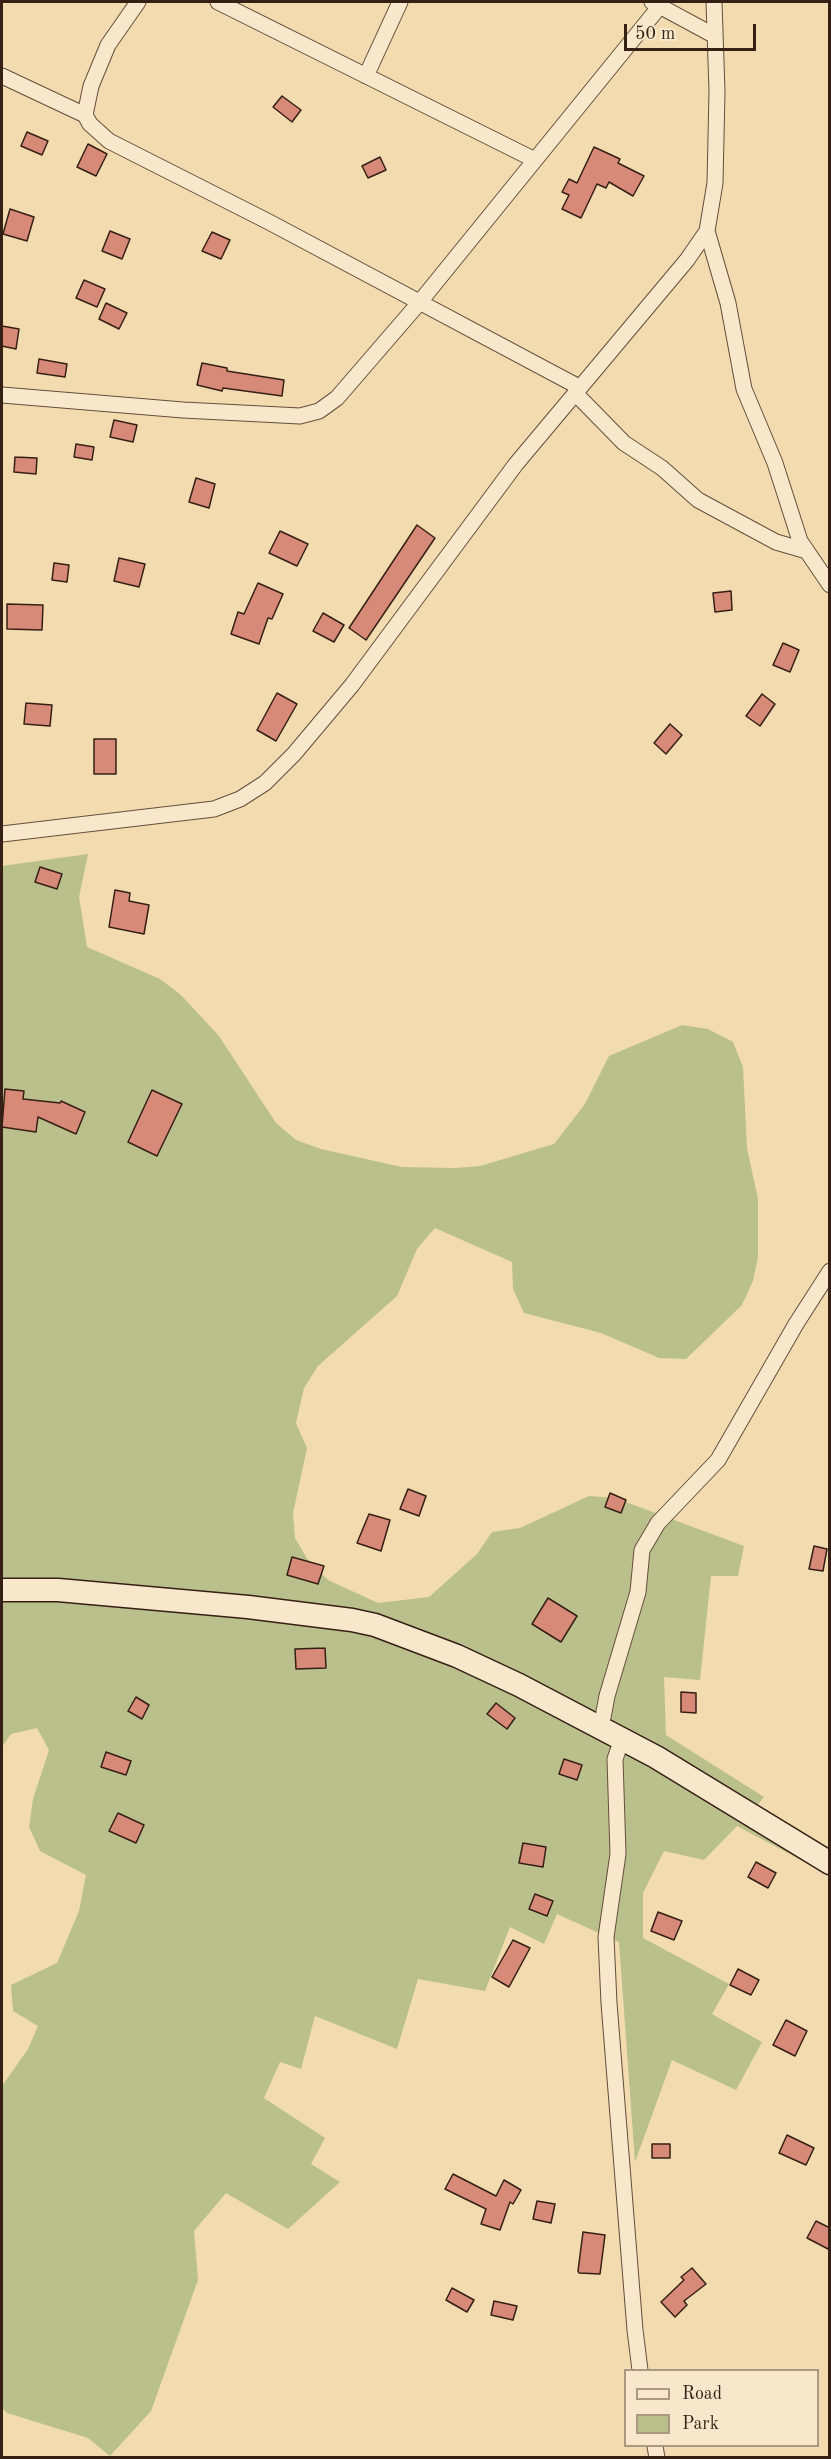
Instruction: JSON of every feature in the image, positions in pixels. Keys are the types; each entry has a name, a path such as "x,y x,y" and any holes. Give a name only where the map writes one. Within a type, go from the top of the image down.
{"street":[{"path":"85,115 92,86 108,45 138,2"},
{"path":"218,2 534,160"},
{"path":"366,76 400,2"},
{"path":"2,834 214,809 240,799 265,783 294,754 352,685 516,464 687,260 707,231 715,183 714,2"},
{"path":"2,395 183,410 300,416 319,411 337,398 419,303 656,4 715,36"},
{"path":"2,76 85,115 90,124 109,141 269,222 577,390 624,443 662,468 698,501 776,542 807,551"},
{"path":"707,231 728,303 744,389 774,462 800,541 830,585"},
{"path":"601,1728 607,1696 638,1592 642,1550 658,1523 718,1460 796,1324 830,1270"},
{"path":"2,1590 58,1590 105,1594 249,1607 364,1622 457,1656 519,1685 674,1768 830,1863"},
{"path":"622,1739 615,1759 618,1854 606,1937 611,2038 640,2369"}],"green space":[{"path":"88,854 79,897 87,947 160,979 181,995 219,1036 276,1123 296,1140 321,1149 402,1167 480,1166 554,1144 585,1104 609,1056 682,1025 708,1029 733,1042 743,1067 747,1148 758,1199 758,1257 753,1281 742,1305 686,1359 659,1358 601,1333 524,1313 513,1289 512,1262 435,1228 417,1249 397,1296 318,1366 304,1388 296,1423 307,1448 293,1513 295,1538 308,1560 328,1580 378,1603 429,1597 477,1554 492,1532 520,1528 589,1496 615,1498 744,1546 738,1576 711,1576 700,1680 664,1677 666,1735 764,1797 757,1806 829,1850 829,1875 737,1826 704,1860 664,1851 643,1893 643,1938 729,1984 712,2014 762,2042 736,2090 672,2060 635,2162 619,1942 557,1914 544,1944 510,1927 485,1991 418,1979 397,2049 315,2016 301,2069 280,2062 264,2098 325,2138 311,2164 340,2182 288,2229 226,2193 194,2231 198,2280 151,2411 110,2456 88,2438 7,2413 2,2408 2,2086 28,2049 38,2026 13,2011 11,1985 57,1963 79,1911 86,1875 40,1851 29,1827 33,1799 49,1750 37,1728 11,1734 2,1747 2,866"}],"building":[{"path":"282,96 301,110 292,122 273,107"},
{"path":"27,132 48,141 42,155 21,146"},
{"path":"88,144 107,154 96,176 77,167"},
{"path":"594,147 620,159 618,163 644,176 633,196 609,182 606,188 597,184 581,218 562,209 569,195 562,192 569,179 577,183"},
{"path":"380,157 386,170 368,178 362,166"},
{"path":"10,209 34,217 27,241 3,234"},
{"path":"110,231 130,239 122,259 102,251"},
{"path":"212,232 230,240 221,259 202,251"},
{"path":"84,280 105,289 97,307 76,298"},
{"path":"106,303 127,313 119,329 99,319"},
{"path":"2,326 19,329 16,349 2,346"},
{"path":"39,359 67,364 65,377 37,373"},
{"path":"202,363 227,368 227,371 284,380 282,396 223,388 222,391 197,385"},
{"path":"114,420 137,425 133,442 110,437"},
{"path":"76,444 94,447 92,460 74,457"},
{"path":"15,457 37,458 36,474 14,472"},
{"path":"196,478 215,484 209,508 189,502"},
{"path":"417,525 435,538 366,640 349,628"},
{"path":"280,531 308,544 297,566 269,553"},
{"path":"119,558 145,564 139,587 114,581"},
{"path":"54,563 69,565 67,582 52,580"},
{"path":"258,583 283,594 272,619 268,618 259,644 231,634 238,612 244,614"},
{"path":"731,591 732,610 715,612 713,593"},
{"path":"7,604 43,605 42,630 7,629"},
{"path":"323,613 344,625 334,642 313,631"},
{"path":"783,643 799,650 790,672 773,665"},
{"path":"277,693 297,704 276,741 257,730"},
{"path":"762,694 775,704 760,726 746,716"},
{"path":"26,703 52,705 50,726 24,724"},
{"path":"670,724 682,735 666,754 654,743"},
{"path":"94,739 116,739 116,774 94,774"},
{"path":"40,867 62,874 57,889 35,882"},
{"path":"115,890 130,893 129,901 149,905 144,934 109,927"},
{"path":"5,1089 24,1091 23,1099 60,1103 61,1101 85,1112 76,1134 38,1117 36,1132 2,1127"},
{"path":"152,1090 182,1104 157,1156 128,1142"},
{"path":"408,1489 426,1496 419,1516 400,1509"},
{"path":"610,1493 626,1500 621,1513 605,1507"},
{"path":"369,1514 390,1520 381,1551 357,1543"},
{"path":"814,1546 827,1549 823,1571 809,1569"},
{"path":"292,1557 324,1566 318,1584 287,1575"},
{"path":"548,1598 577,1616 561,1642 532,1624"},
{"path":"325,1648 326,1668 296,1669 295,1649"},
{"path":"681,1692 696,1693 696,1713 681,1712"},
{"path":"136,1697 149,1705 142,1719 128,1711"},
{"path":"496,1703 515,1718 507,1729 487,1714"},
{"path":"106,1752 131,1761 126,1775 101,1767"},
{"path":"564,1759 582,1765 577,1780 559,1774"},
{"path":"118,1813 144,1825 136,1843 109,1831"},
{"path":"523,1843 546,1847 543,1867 519,1863"},
{"path":"756,1862 776,1873 768,1888 748,1877"},
{"path":"535,1894 553,1901 547,1916 529,1909"},
{"path":"658,1912 682,1921 674,1940 651,1931"},
{"path":"513,1940 530,1948 509,1987 492,1977"},
{"path":"738,1969 759,1980 751,1995 730,1985"},
{"path":"786,2020 807,2031 795,2056 773,2045"},
{"path":"787,2135 814,2148 806,2165 779,2153"},
{"path":"652,2144 670,2144 670,2158 652,2158"},
{"path":"453,2174 496,2196 504,2180 521,2190 513,2204 510,2202 500,2230 481,2224 486,2209 445,2189"},
{"path":"537,2201 555,2204 551,2223 533,2219"},
{"path":"816,2221 830,2228 830,2250 807,2238"},
{"path":"583,2232 605,2235 600,2274 579,2273 578,2271"},
{"path":"692,2268 706,2284 684,2301 687,2305 675,2317 661,2302 684,2280 681,2277"},
{"path":"452,2288 474,2300 467,2312 446,2300"},
{"path":"494,2301 517,2306 513,2320 491,2315"}]}
